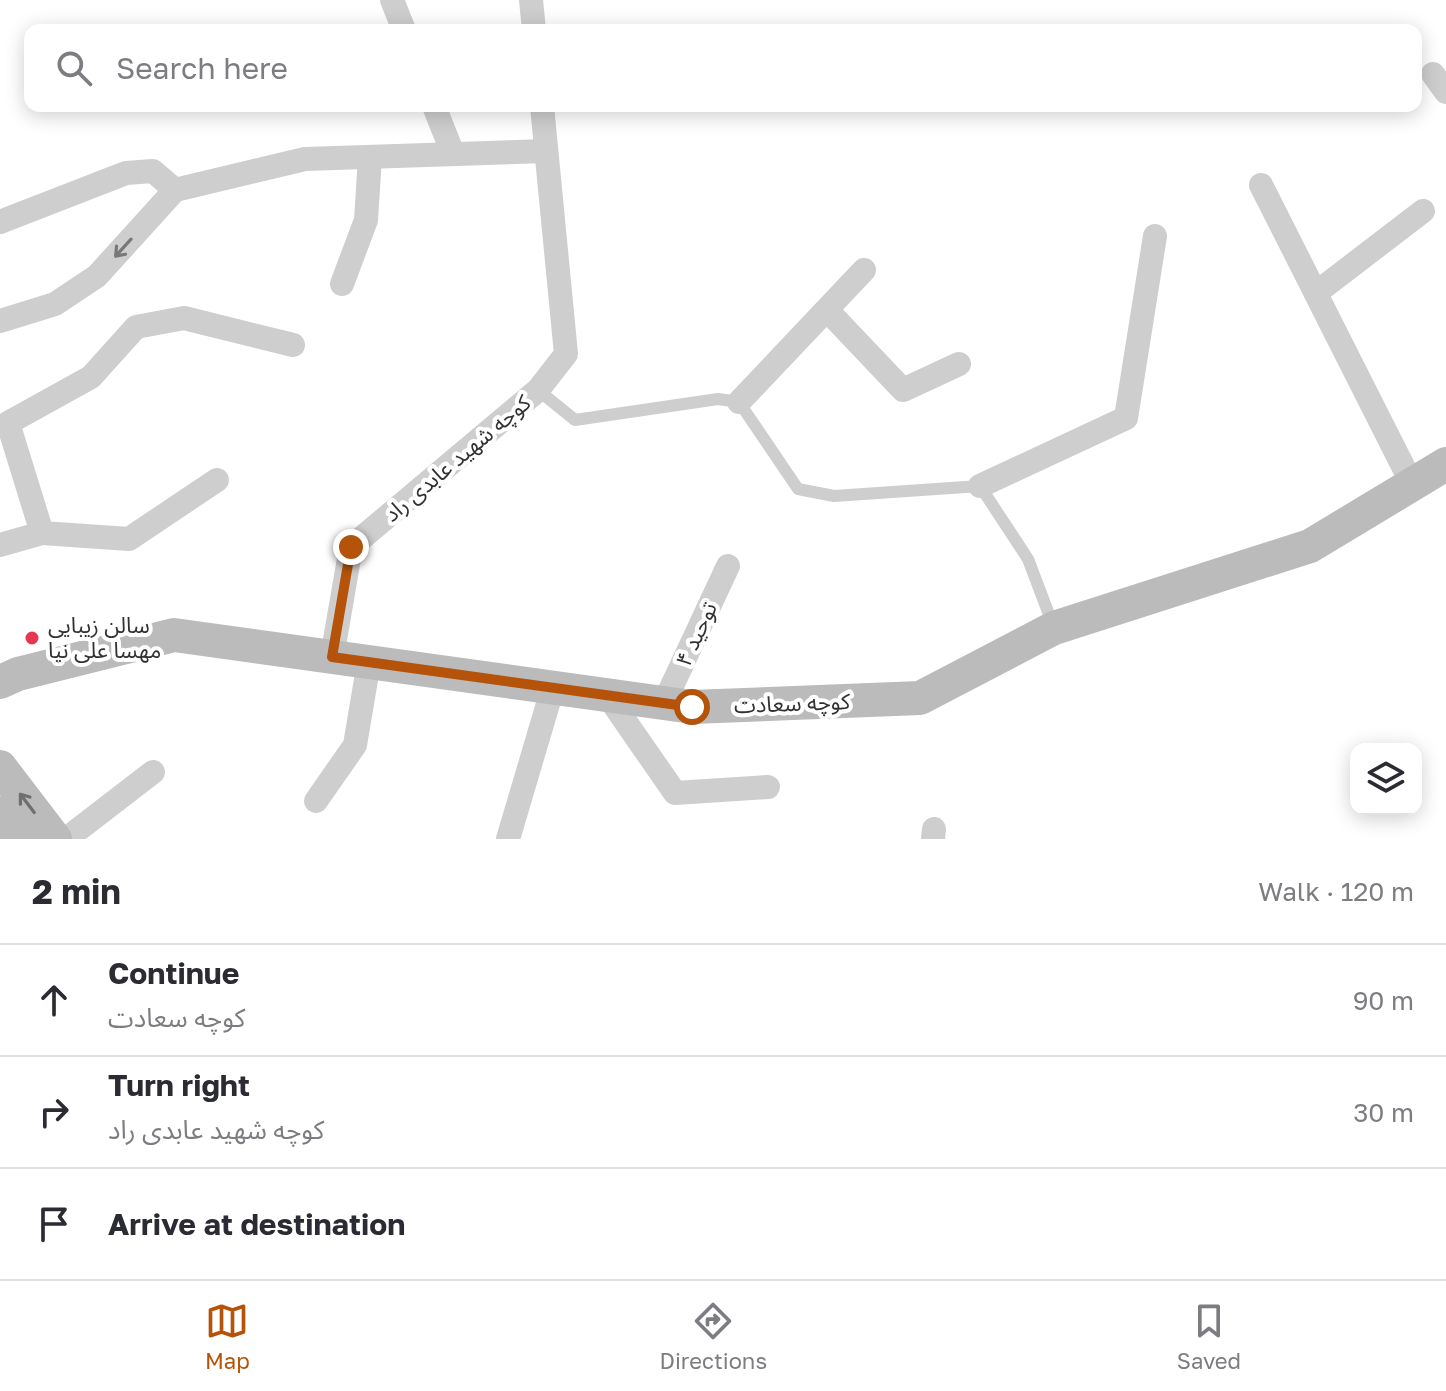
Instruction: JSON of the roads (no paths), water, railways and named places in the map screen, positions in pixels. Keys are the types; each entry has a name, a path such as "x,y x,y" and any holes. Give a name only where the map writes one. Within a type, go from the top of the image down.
{"street":[{"path":"392,0 402,24"},
{"path":"531,0 533,24"},
{"path":"436,112 453,154"},
{"name":"کوچه شهید عابدی راد","path":"332,657 351,547 538,390 566,354 543,112"},
{"path":"0,321 55,304 97,276 175,190 305,159 546,151"},
{"path":"342,284 366,220 370,157"},
{"path":"0,222 126,173 153,171 175,190"},
{"path":"1261,185 1412,484"},
{"path":"1316,293 1423,211"},
{"path":"980,486 1126,418 1155,236"},
{"path":"739,402 864,270"},
{"path":"827,310 903,390 959,364"},
{"path":"42,533 8,423 91,377 136,327 184,318 293,345"},
{"name":"کوچه سعادت","path":"0,682 18,674 174,635 692,707 920,698 1054,628 1310,546 1446,464"},
{"path":"0,545 42,533 129,539 217,480"},
{"name":"توحید ۴","path":"664,703 728,566"},
{"path":"316,801 355,745 369,662"},
{"path":"508,839 553,687"},
{"path":"607,695 675,793 768,787"},
{"path":"0,767 55,839"},
{"path":"66,839 153,772"},
{"path":"0,813 19,839"}],"lane":[{"name":"کوچه شهید عابدی راد","path":"538,390 575,420 718,399 739,402"},
{"path":"739,402 798,489 834,496 980,486 1028,559 1054,628"}],"place":[{"name":"سالن زیبایی مهسا علی نیا","path":"32,638"}]}
